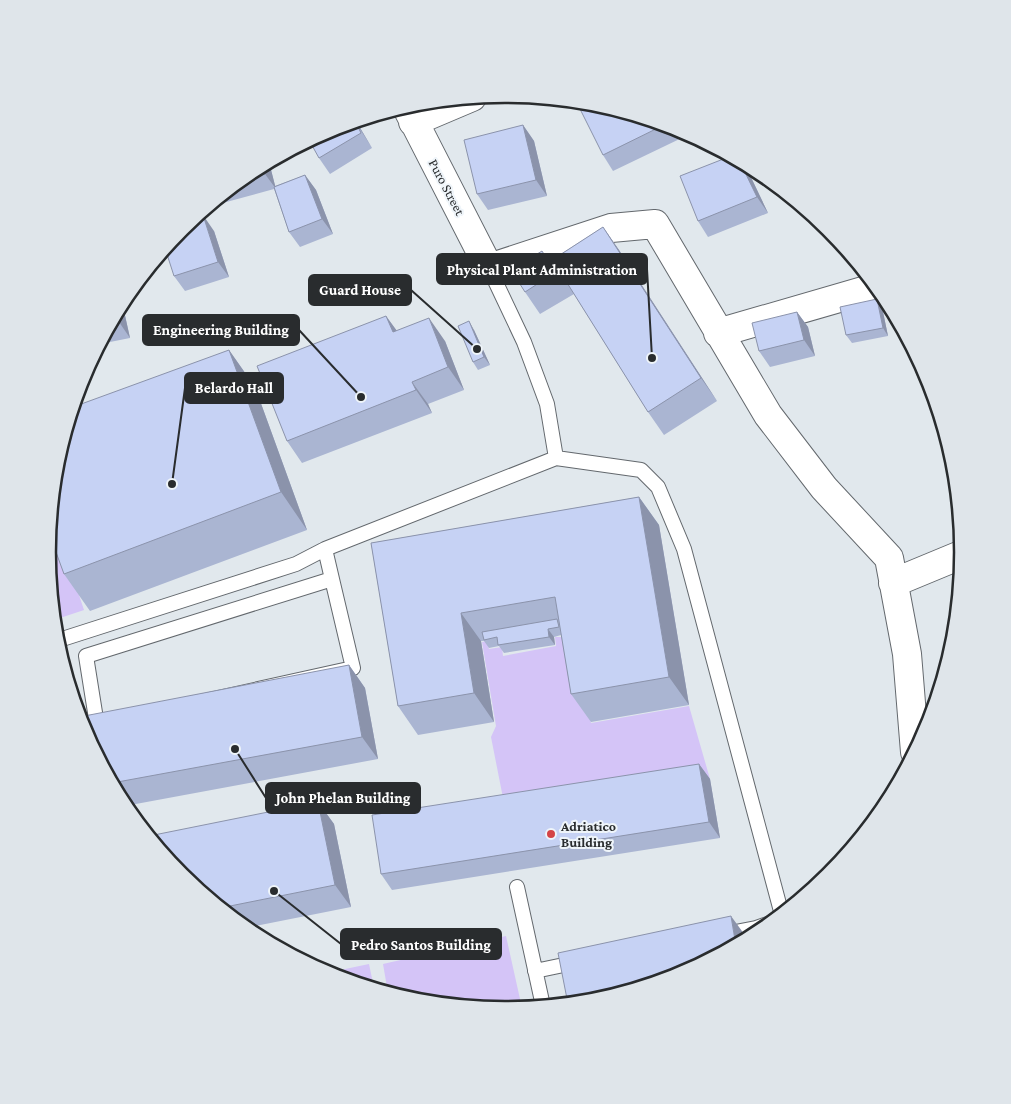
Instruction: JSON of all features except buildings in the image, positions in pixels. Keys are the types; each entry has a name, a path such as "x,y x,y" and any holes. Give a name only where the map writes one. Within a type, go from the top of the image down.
{"street":[{"path":"410,114 424,110"},
{"name":"Puro Street","path":"410,114 490,268"},
{"path":"490,268 611,228 655,224 768,415 824,488 889,558 907,654 915,737"},
{"path":"718,333 870,289"},
{"path":"894,583 955,557"}],"lane":[{"path":"490,268 524,342 547,404 556,458"},
{"path":"65,638 296,564 325,549 556,458 641,470 658,487 684,550 780,907"},
{"path":"325,549 353,668 97,725 86,656 332,579"},
{"path":"517,887 541,999"},
{"path":"708,938 744,933"},
{"path":"535,971 592,960"}],"shaded area":[{"path":"60,538 84,610 61,618 57,581 56,539"},
{"path":"574,626 591,723 689,706 710,779 505,808 491,737 496,726 482,642 487,641 489,649 502,647 503,656 556,646 555,637 565,637"},
{"path":"506,936 520,1001 476,1000 447,997 389,986 387,985 383,964"},
{"path":"369,964 372,981 361,977 341,970"}],"place":[{"name":"Guard House","path":"477,349"},
{"name":"Physical Plant Administration","path":"652,358"},
{"name":"Engineering Building","path":"361,397"},
{"name":"Belardo Hall","path":"172,484"},
{"name":"John Phelan Building","path":"235,749"},
{"name":"Adriatico Building","path":"551,834"},
{"name":"Pedro Santos Building","path":"274,891"}]}
